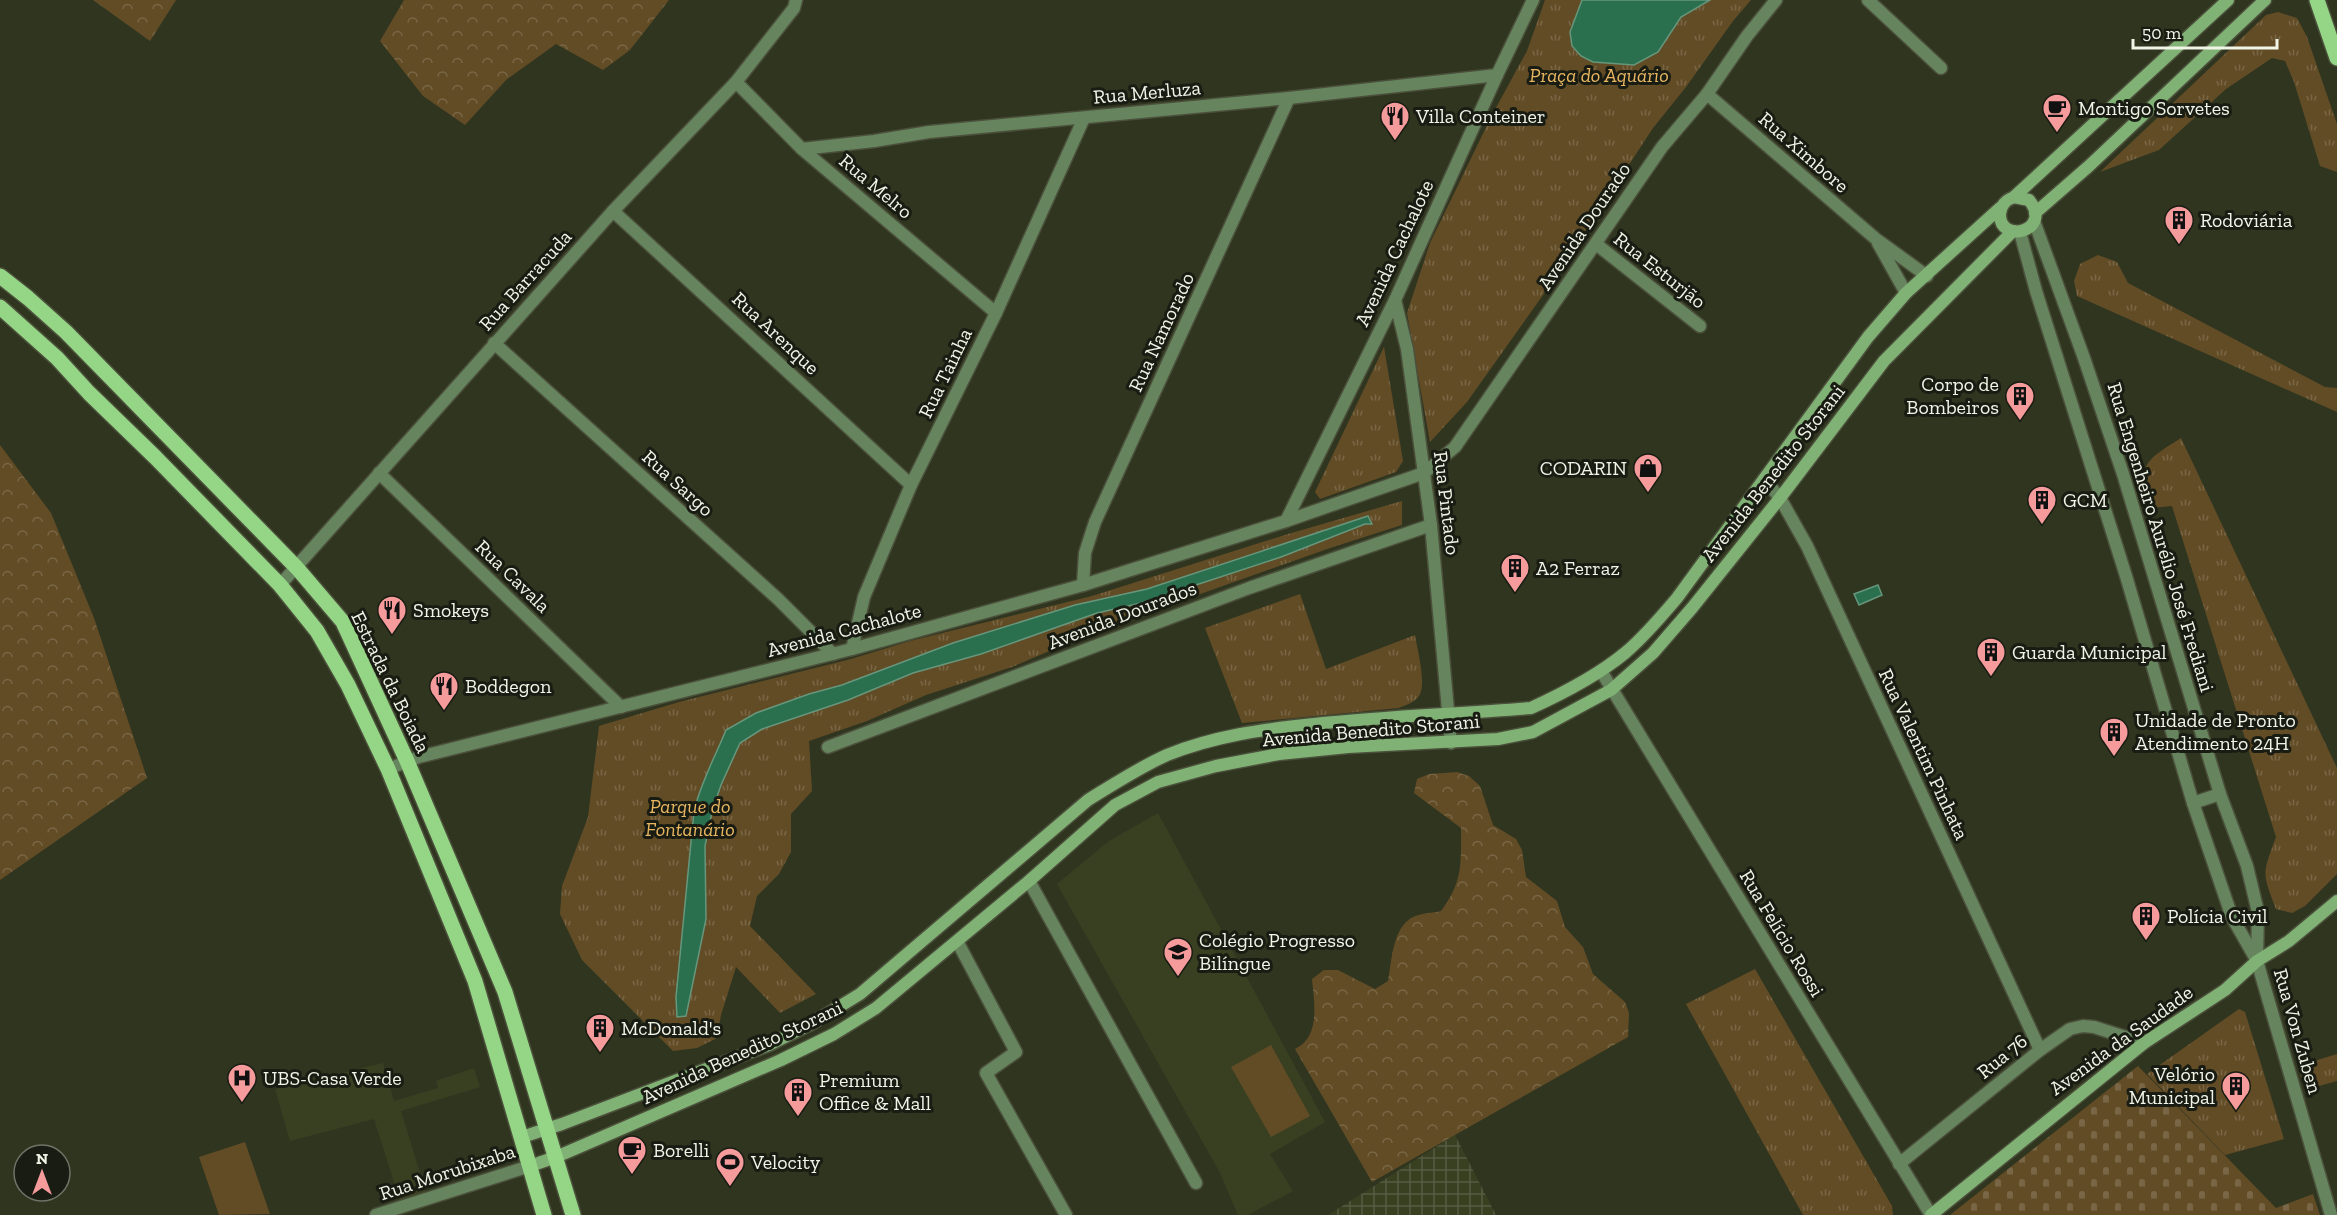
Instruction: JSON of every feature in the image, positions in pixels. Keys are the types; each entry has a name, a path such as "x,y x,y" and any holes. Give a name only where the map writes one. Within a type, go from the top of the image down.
{"main road":[{"path":"2228,0 2014,197 2003,203 2000,208 2000,218 2005,227 2016,232 2026,230 2035,217 2265,0"},
{"path":"2318,0 2337,58"},
{"path":"2014,197 2028,200 2035,217"},
{"name":"Avenida Benedito Storani","path":"522,1137 769,1045 860,994 1088,800 1130,774 1167,755 1210,741 1260,730 1356,720 1532,708 1558,696 1600,671 1626,653 1677,598 1868,337 1906,293 2000,208"},
{"name":"Avenida Benedito Storani","path":"530,1166 725,1085 834,1034 876,1008 1029,881 1115,805 1158,782 1216,766 1279,754 1348,747 1498,739 1533,732 1611,690 1653,653 1692,608 1780,498 1884,361 2016,232"},
{"name":"Estrada da Boiada","path":"0,276 66,332 297,568 343,622 407,761 505,992 573,1215"},
{"name":"Estrada da Boiada","path":"0,307 57,358 280,585 317,631 348,685 388,769 475,981 544,1215"},
{"name":"Avenida da Saudade","path":"1931,1215 2144,1043 2225,990 2257,961 2289,941 2337,901"}],"street":[{"name":"Rua Barracuda","path":"280,585 613,211 736,82 794,8 796,0"},
{"name":"Avenida Cachalote","path":"1286,521 1395,300 1533,0"},
{"name":"Avenida Dourado","path":"1424,473 1455,447 1662,147 1707,94 1747,36 1776,0"},
{"path":"1868,0 1941,68"},
{"name":"Rua Merluza","path":"802,149 929,132 1289,98 1497,75"},
{"name":"Rua Melro","path":"736,82 802,149 996,313"},
{"name":"Rua Ximbore","path":"1707,94 1876,239 1927,276"},
{"name":"Rua Namorado","path":"1083,585 1085,553 1095,522 1289,98"},
{"name":"Rua Tainha","path":"852,649 864,597 911,485 996,313 1084,118"},
{"name":"Rua Arenque","path":"613,211 911,485"},
{"name":"Rua Engenheiro Aurélio José Frediani","path":"2035,217 2123,474 2220,794 2247,866 2258,912 2257,961"},
{"path":"2016,232 2126,576 2193,803 2232,917 2257,961"},
{"name":"Rua Ximbore","path":"1876,239 1906,293"},
{"name":"Rua Esturjão","path":"1596,244 1700,326"},
{"name":"Rua Pintado","path":"1395,300 1407,349 1431,525 1451,743"},
{"name":"Rua Sargo","path":"494,343 778,599 833,654"},
{"name":"Rua Cavala","path":"379,473 621,706"},
{"name":"Avenida Cachalote","path":"388,769 407,761 833,654 1083,585 1286,521 1424,473"},
{"name":"Rua Valentim Pinhata","path":"1764,478 1780,498 1807,546 2040,1050"},
{"name":"Avenida Dourados","path":"828,747 1249,588 1431,525"},
{"name":"Rua Felício Rossi","path":"1600,671 1931,1215"},
{"path":"2193,803 2220,794"},
{"path":"1029,881 1196,1183"},
{"path":"957,941 1016,1052 986,1073 1066,1215"},
{"name":"Rua Von Zuben","path":"2257,961 2331,1215"},
{"name":"Rua 76","path":"1899,1164 2040,1050 2070,1029 2083,1026 2094,1027 2144,1043"},
{"name":"Rua Morubixaba","path":"376,1215 530,1166"}],"shaded area":[{"path":"1582,0 1710,0 1681,17 1658,52 1634,65 1593,62 1581,56 1572,46 1570,32"},
{"path":"1368,516 1372,524 1365,524 1281,557 1141,603 1097,613 981,654 913,673 848,700 762,729 740,743 721,785 712,812 705,846 706,919 686,1016 677,1017 676,997 694,811 704,780 726,730 756,713 842,685 953,643 1075,605 1147,589"},
{"path":"1878,585 1882,595 1859,605 1854,594"},
{"name":"Colégio Progresso Bilíngue","path":"1158,813 1325,1122 1270,1154 1293,1191 1248,1215 1238,1215 1219,1171 1057,884 1109,841"},
{"path":"383,1063 394,1101 438,1088 436,1081 474,1068 480,1087 401,1111 426,1193 400,1201 374,1119 290,1141 275,1089"},
{"path":"1455,1135 1496,1215 1328,1215"}],"green space":[{"path":"93,0 176,0 150,41"},
{"path":"404,0 669,0 630,50 603,70 556,44 506,80 465,125 423,96 380,41"},
{"name":"Praça do Aquário","path":"1545,0 1751,0 1653,128 1553,281 1467,402 1430,442 1407,313 1430,243 1492,115 1527,51"},
{"path":"2278,12 2297,18 2307,37 2337,124 2337,172 2320,166 2294,82 2285,61 2272,58 2226,89 2159,150 2100,172 2266,15"},
{"path":"2098,255 2117,262 2128,283 2325,387 2337,388 2337,412 2077,296 2074,281 2080,264"},
{"path":"1384,347 1403,461 1396,472 1320,499 1315,492"},
{"path":"2181,438 2337,768 2337,874 2305,906 2292,913 2276,909 2268,887 2266,867 2276,837 2172,506 2151,508 2144,482 2144,473 2152,459"},
{"path":"0,445 51,513 94,618 147,778 0,880"},
{"name":"Parque do Fontanário","path":"1402,501 1402,525 1330,548 1096,631 1012,667 926,695 867,721 809,741 812,791 791,814 791,852 779,874 757,896 750,926 816,994 780,1013 736,967 721,1015 717,1038 697,1048 673,1051 582,960 560,914 562,886 588,817 599,726 679,702 851,659 910,641 1092,596 1288,534"},
{"path":"1300,594 1326,669 1415,635 1422,675 1419,696 1399,708 1242,723 1205,628"},
{"path":"1457,772 1469,776 1480,786 1493,825 1516,839 1522,850 1526,877 1557,901 1565,927 1583,947 1593,974 1625,1002 1629,1013 1628,1037 1372,1182 1295,1049 1309,1036 1312,1027 1314,1008 1312,979 1324,970 1338,970 1375,989 1388,981 1394,946 1406,922 1416,916 1441,911 1448,900 1459,872 1461,828 1414,793 1417,779 1429,774"},
{"path":"1755,969 1892,1206 1893,1215 1803,1215 1686,1004"},
{"path":"2239,1009 2245,1012 2284,1139 2225,1155 2147,1074"},
{"path":"1271,1045 1310,1116 1271,1137 1231,1067"},
{"path":"2337,1054 2337,1081 2305,1090 2298,1066"},
{"path":"2138,1066 2276,1208 2313,1194 2320,1215 1950,1215"},
{"path":"245,1142 270,1214 219,1215 199,1157"}],"place":[{"name":"Montigo Sorvetes","path":"2057,134"},
{"name":"Villa Conteiner","path":"1395,142"},
{"name":"Rodoviária","path":"2179,246"},
{"name":"Corpo de Bombeiros","path":"2020,422"},
{"name":"CODARIN","path":"1648,494"},
{"name":"GCM","path":"2042,526"},
{"name":"A2 Ferraz","path":"1515,594"},
{"name":"Smokeys","path":"392,636"},
{"name":"Guarda Municipal","path":"1991,678"},
{"name":"Boddegon","path":"444,712"},
{"name":"Unidade de Pronto Atendimento 24H","path":"2114,758"},
{"name":"Polícia Civil","path":"2146,942"},
{"name":"Colégio Progresso Bilíngue","path":"1178,978"},
{"name":"McDonald's","path":"600,1054"},
{"name":"UBS-Casa Verde","path":"242,1104"},
{"name":"Velório Municipal","path":"2236,1112"},
{"name":"Premium Office & Mall","path":"798,1118"},
{"name":"Borelli","path":"632,1176"},
{"name":"Velocity","path":"730,1188"}]}
